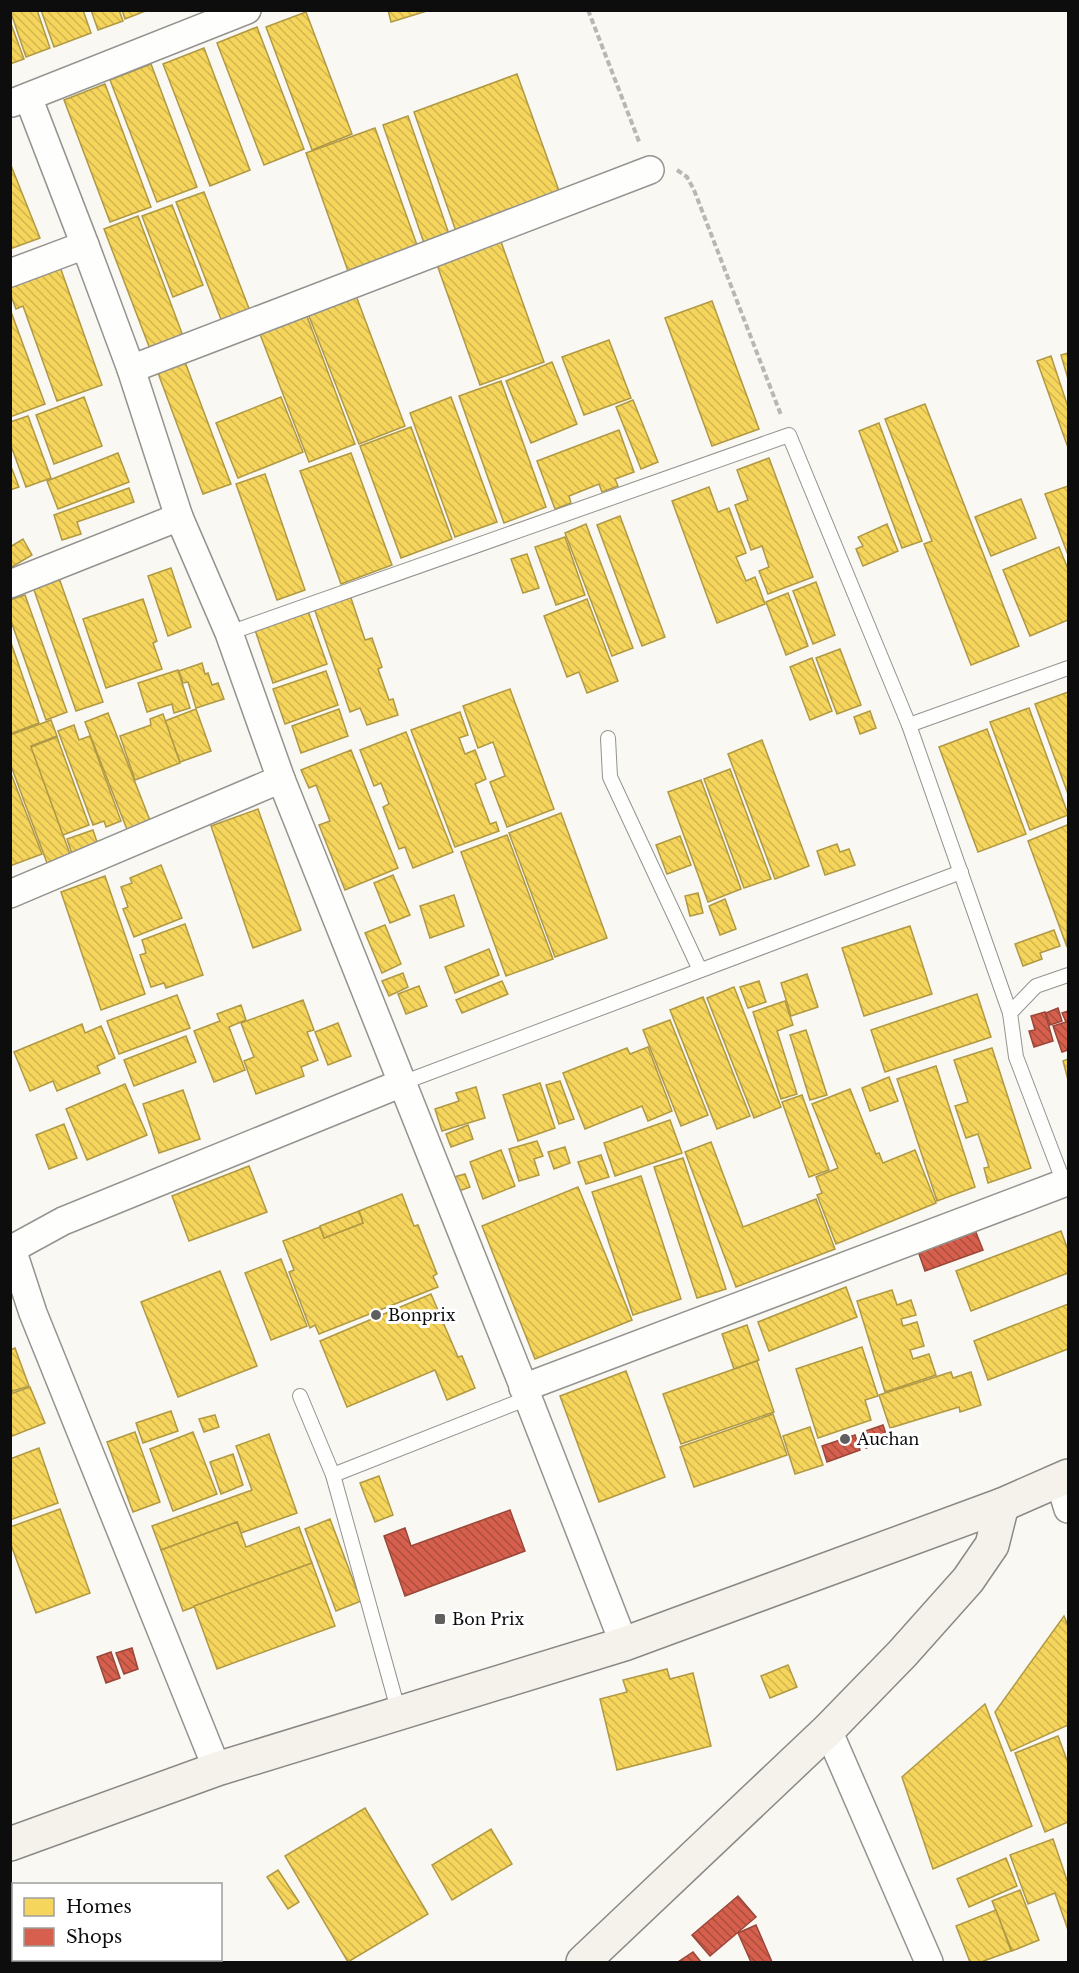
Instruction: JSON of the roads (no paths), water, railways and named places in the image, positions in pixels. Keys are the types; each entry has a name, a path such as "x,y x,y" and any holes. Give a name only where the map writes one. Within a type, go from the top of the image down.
{"street":[{"path":"247,10 19,100 86,245 131,369 179,517 229,633 281,779 624,1644"},
{"path":"131,369 650,170"},
{"path":"10,273 86,245"},
{"path":"10,584 179,517"},
{"path":"10,894 281,779"},
{"path":"217,1769 33,1313 11,1249 63,1221 402,1083"},
{"path":"525,1393 1064,1183"},
{"path":"10,1844 217,1769 624,1644 1002,1505 1065,1488"},
{"path":"594,1958 828,1730 902,1654 968,1580 992,1545 1002,1505"},
{"path":"828,1730 929,1962"}],"lane":[{"path":"229,633 789,435 909,725 1010,1013 1016,1058 1064,1183"},
{"path":"909,725 1068,668"},
{"path":"608,738 610,777 700,970"},
{"path":"402,1083 961,872"},
{"path":"1010,1013 1036,986 1068,975"},
{"path":"333,1475 525,1393"},
{"path":"300,1396 333,1475 399,1713"}],"place":[{"name":"Bonprix","path":"376,1315"},
{"name":"Auchan","path":"845,1439"},
{"name":"Bon Prix","path":"440,1619"}]}
